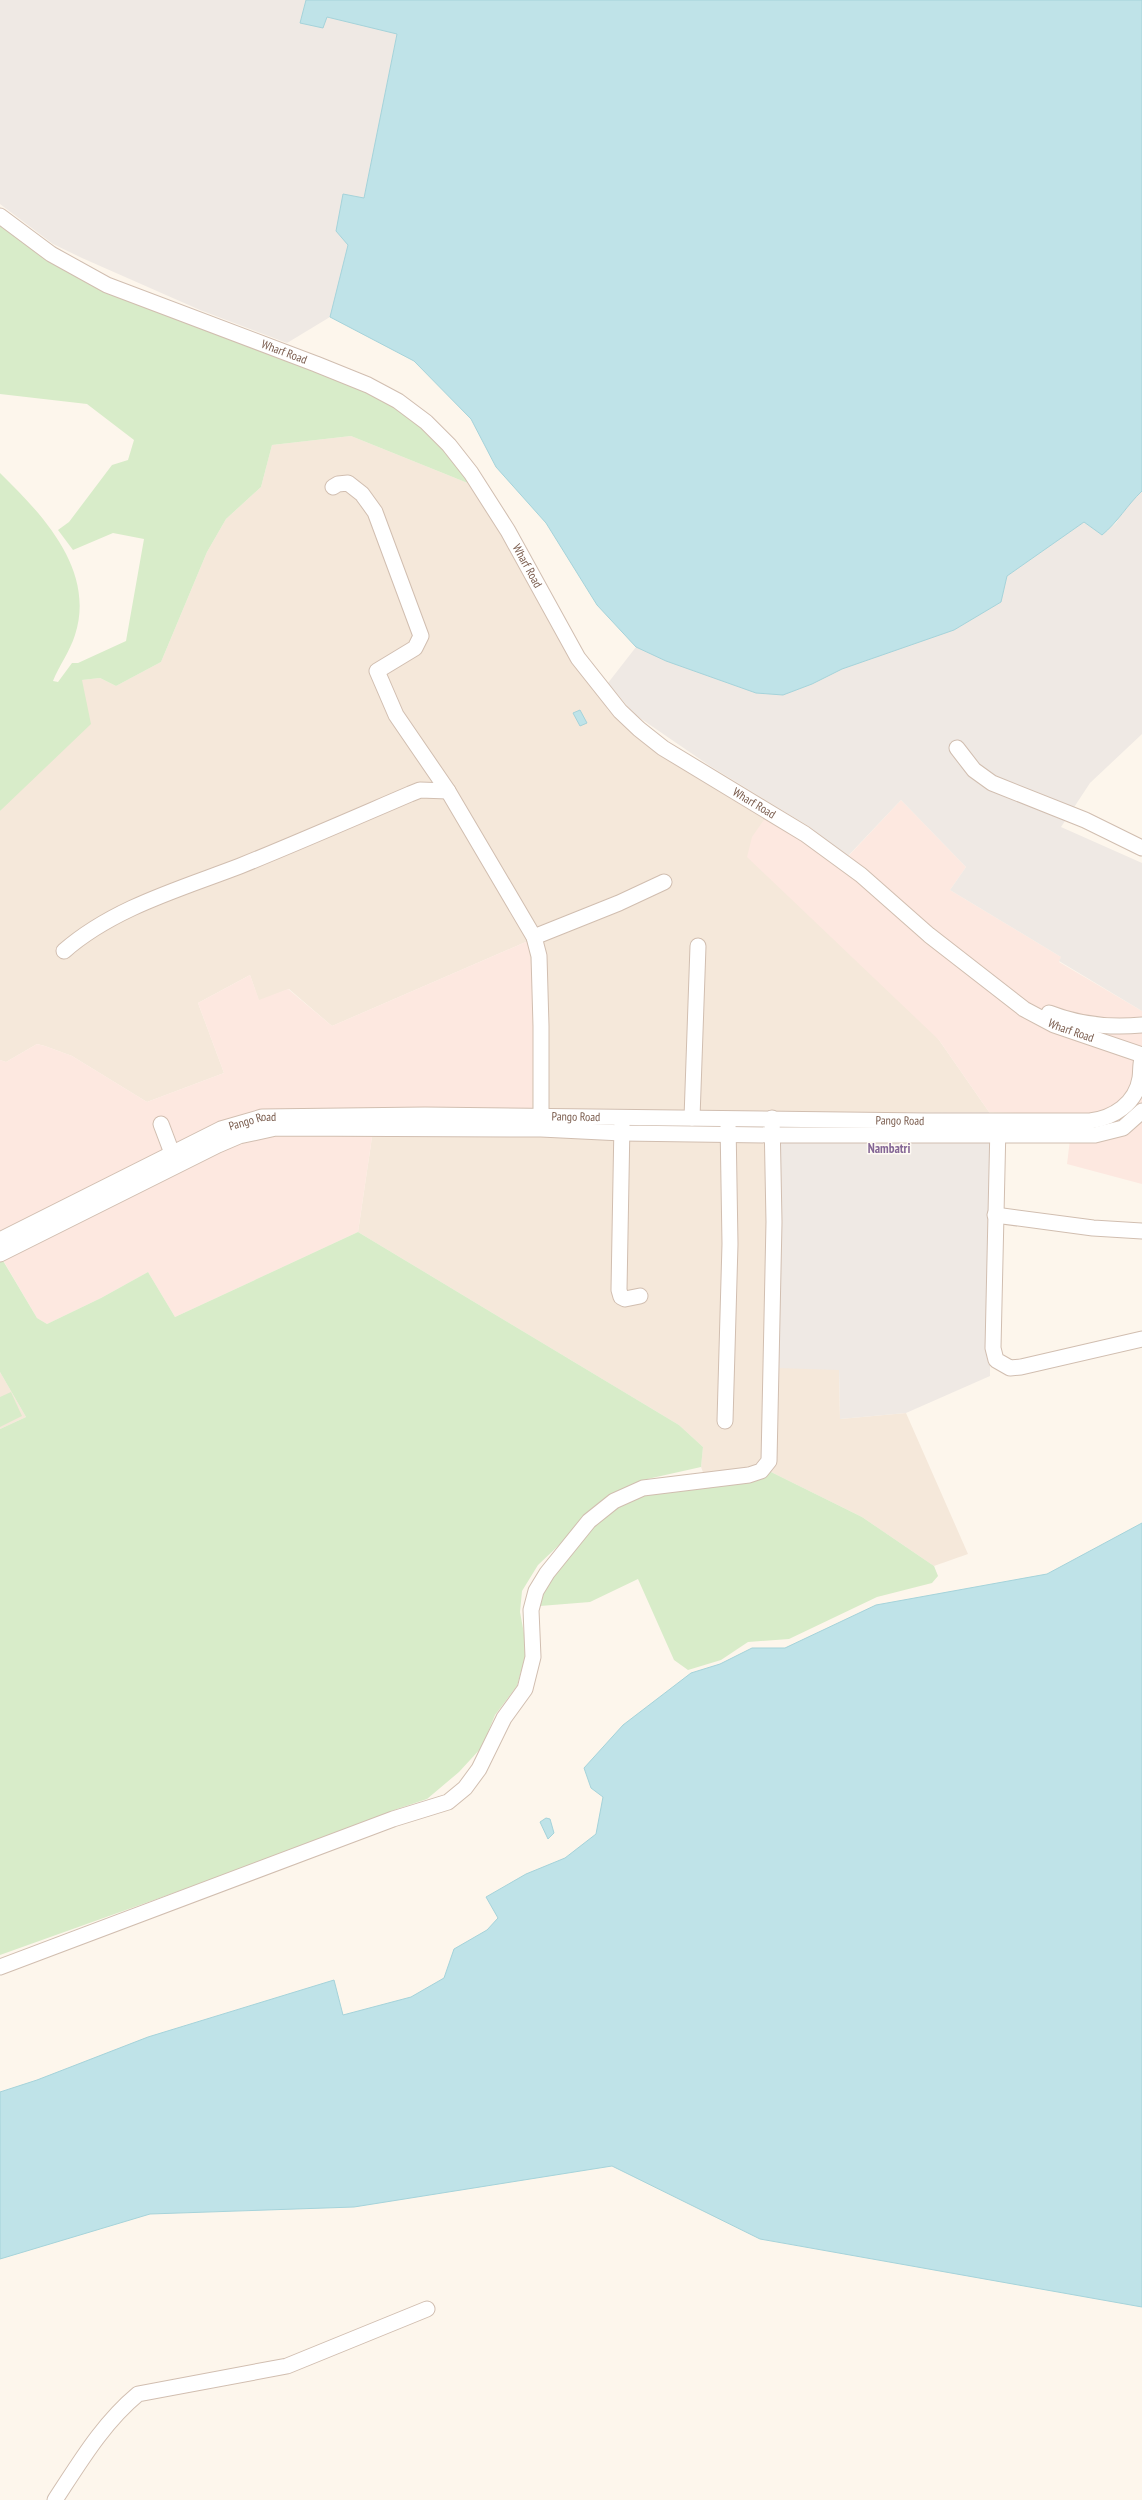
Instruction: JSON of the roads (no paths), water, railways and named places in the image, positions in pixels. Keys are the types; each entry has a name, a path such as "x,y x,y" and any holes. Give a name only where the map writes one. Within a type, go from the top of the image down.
{"street":[{"name":"Wharf Road","path":"0,216 51,254 107,285 368,385 398,401 426,422 449,445 471,473 508,531 578,658 620,711 663,748 805,834 860,875 929,935 1024,1009 1054,1025 1142,1056"},
{"path":"333,487 338,484 348,483 362,494 375,512 421,638 415,648 380,668 377,674 396,715 448,792 534,937 539,963 541,1123"},
{"path":"957,748 974,770 992,782 1084,820 1142,848"},
{"path":"64,951 92,928 131,908 264,856 420,790 448,792"},
{"path":"534,937 619,903 664,882"},
{"path":"692,1118 698,946"},
{"name":"Wharf Road","path":"1006,995 1054,1015 1089,1024 1111,1027 1142,1025"},
{"name":"Pango Road","path":"0,1254 174,1159 221,1129 262,1117 425,1115 541,1123 622,1133 772,1135 998,1126 1105,1119 1121,1110 1138,1107 1142,1060"},
{"path":"621,1116 619,1290 621,1297 626,1299 640,1296"},
{"name":"Pango Road","path":"541,1123 621,1116 927,1121 998,1126"},
{"path":"725,1422 730,1244 728,1118"},
{"path":"0,1967 394,1819 448,1802 465,1788 480,1769 504,1718 525,1689 533,1656 531,1610 536,1591 547,1573 589,1521 614,1501 643,1488 750,1475 761,1471 769,1461 774,1222 772,1118"},
{"path":"161,1124 174,1159"},
{"path":"998,1126 995,1215 994,1355 1001,1365 1010,1368 1021,1367 1142,1339"},
{"name":"Pango Road","path":"0,1240 174,1159"},
{"path":"995,1215 1093,1228 1142,1231"},
{"path":"55,2500 104,2427 120,2409 138,2394 287,2366 427,2309"}],"water":[{"path":"306,0 1142,0 1142,491 1113,525 1102,535 1084,522 1007,576 1001,602 954,630 842,669 812,684 783,695 756,693 666,661 636,647 597,605 546,523 496,467 471,419 414,361 330,317 348,245 336,231 343,194 364,198 397,34 327,17 323,28 300,23"},
{"path":"580,710 587,723 580,726 573,713"},
{"path":"1142,1523 1142,2307 760,2239 612,2166 354,2207 150,2214 0,2259 0,2092 37,2080 148,2037 334,1980 343,2015 411,1997 444,1978 454,1949 487,1930 498,1918 486,1897 526,1874 565,1858 596,1834 603,1797 591,1788 584,1768 623,1725 691,1673 720,1664 752,1648 785,1648 876,1605 1047,1574"},
{"path":"546,1818 550,1819 554,1833 548,1839 540,1822"}],"district":[{"name":"Nambatri","path":"889,1148"}]}
